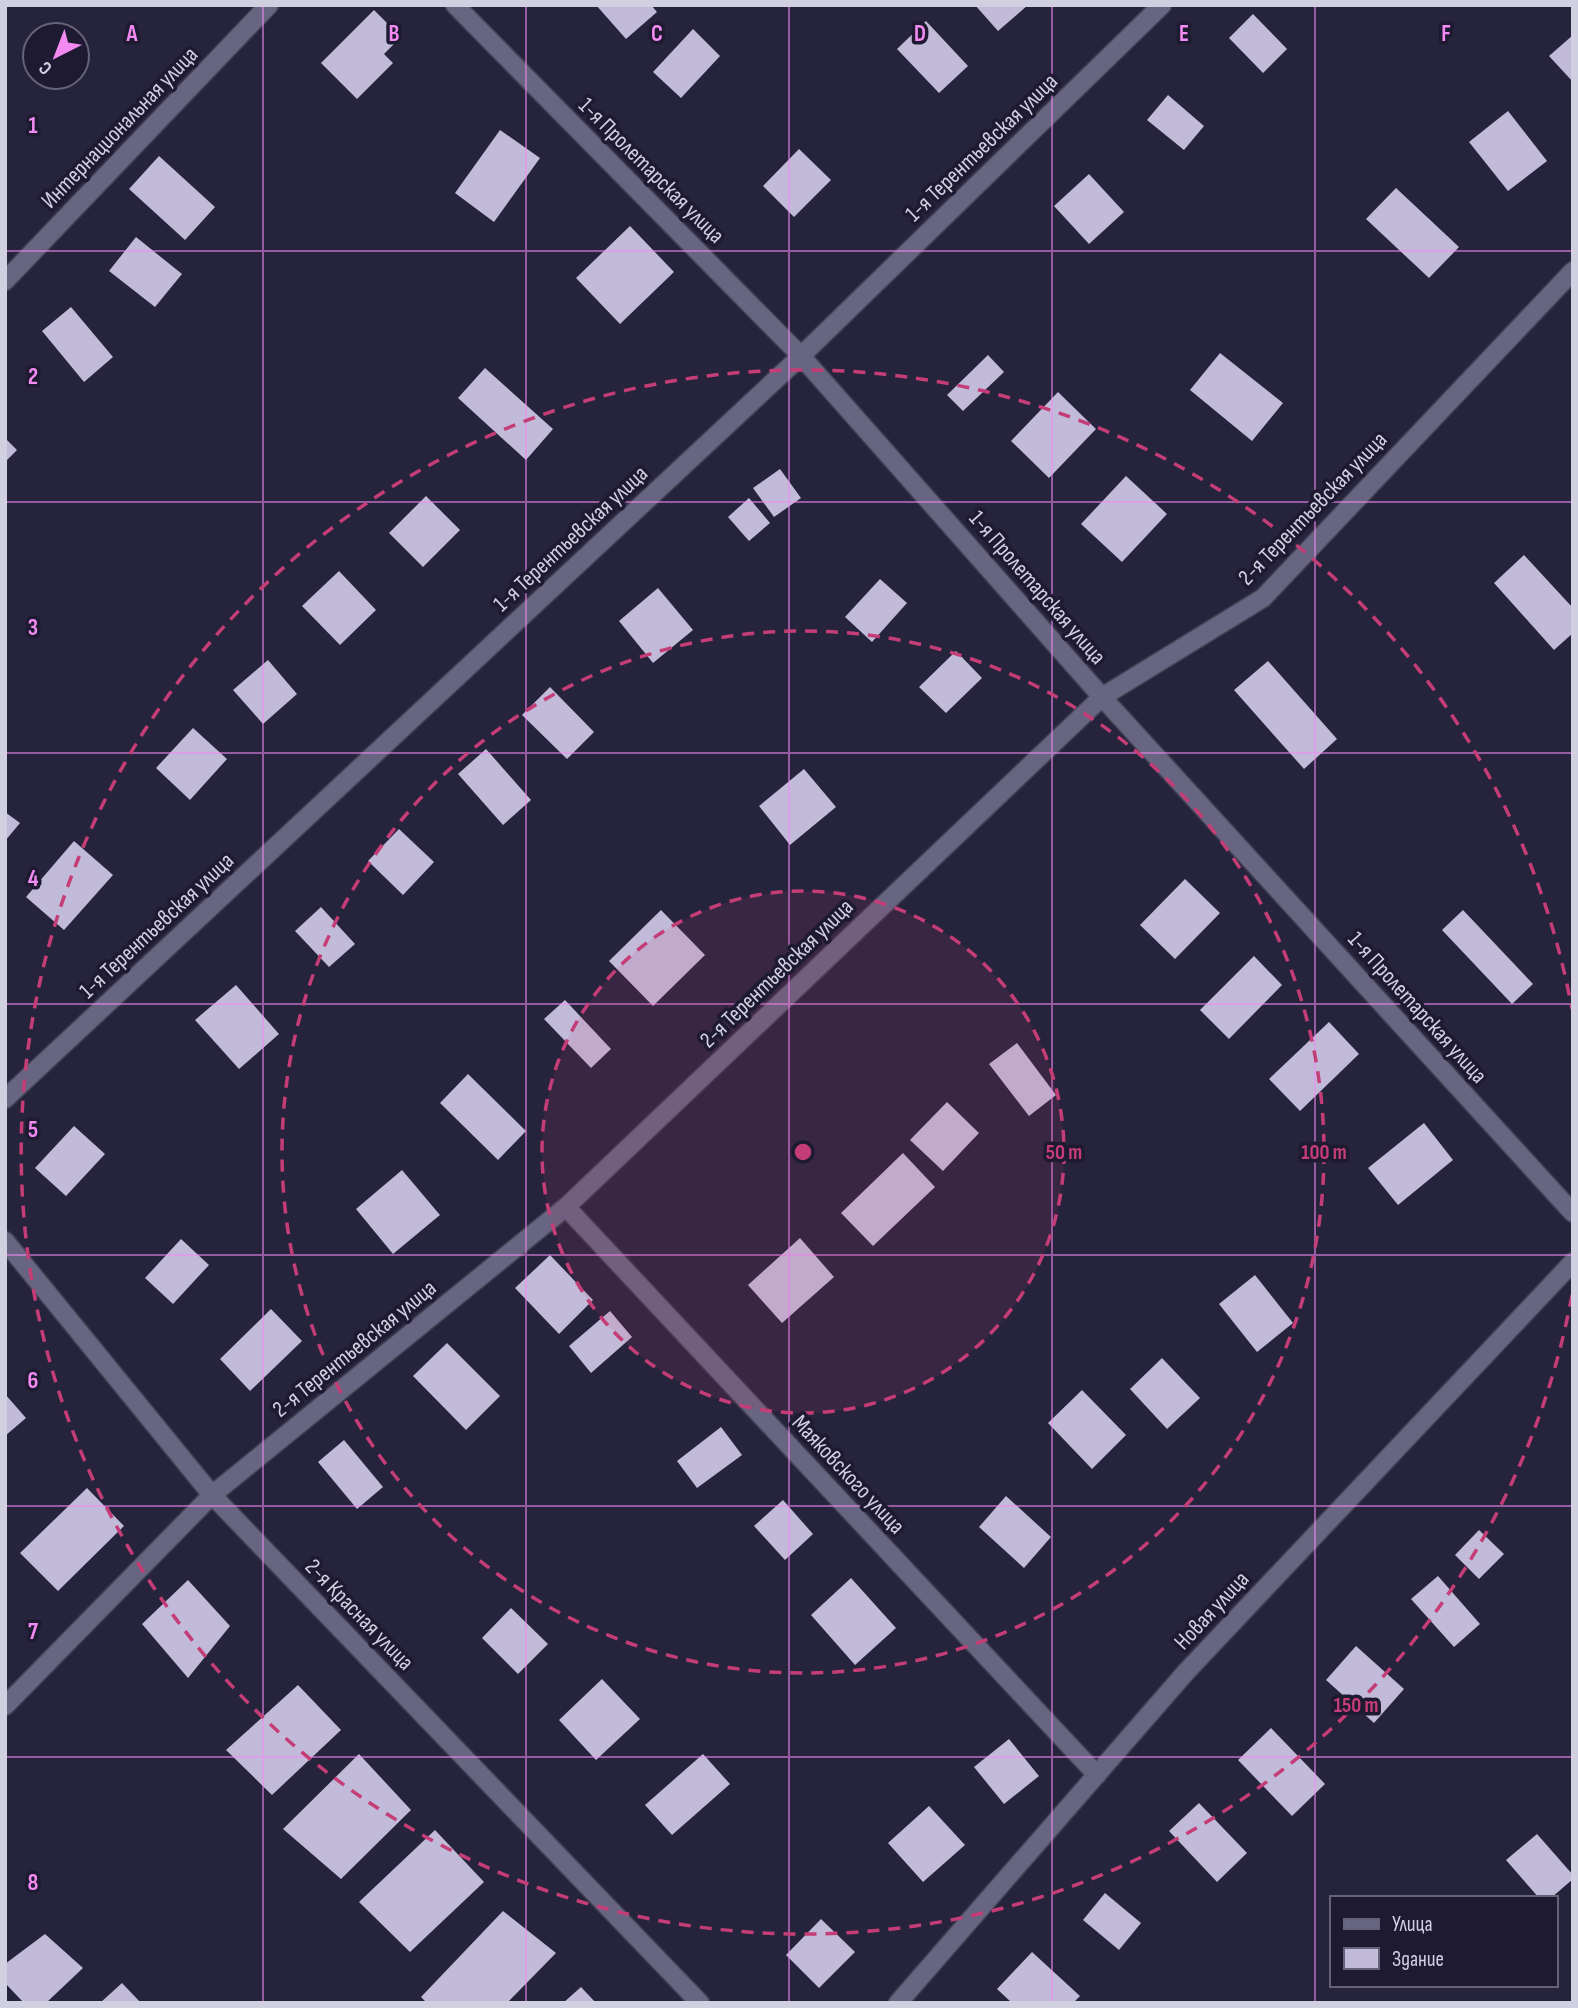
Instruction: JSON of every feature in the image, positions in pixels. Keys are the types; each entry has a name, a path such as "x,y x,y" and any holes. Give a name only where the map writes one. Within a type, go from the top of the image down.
{"street":[{"name":"Интернациональная улица","path":"6,279 269,5"},
{"name":"1-я Пролетарская улица","path":"455,5 801,356 1102,696 1573,1213"},
{"name":"1-я Терентьевская улица","path":"5,1099 801,356 1162,5"},
{"name":"2-я Терентьевская улица","path":"5,1706 212,1495 566,1207 1102,696 1263,598 1573,271"},
{"name":"Маяковского улица","path":"566,1207 1097,1775"},
{"name":"2-я Красная улица","path":"5,1241 212,1495 700,2003"},
{"name":"Новая улица","path":"898,2003 1186,1672 1573,1262"}],"building":[{"path":"596,5 651,5 657,12 626,39"},
{"path":"975,5 1028,5 998,31"},
{"path":"374,10 401,37 384,54 393,63 357,99 321,63"},
{"path":"1253,14 1287,49 1263,73 1229,38"},
{"path":"926,21 968,66 939,93 897,49"},
{"path":"693,29 720,56 681,98 653,72"},
{"path":"1573,35 1573,82 1549,56"},
{"path":"1168,95 1204,126 1184,150 1147,120"},
{"path":"1508,111 1547,161 1508,191 1469,142"},
{"path":"500,130 540,158 494,222 455,193"},
{"path":"799,149 831,180 794,217 763,186"},
{"path":"159,156 215,207 185,240 129,189"},
{"path":"1089,174 1124,212 1089,244 1054,206"},
{"path":"1396,188 1459,247 1429,278 1366,219"},
{"path":"630,226 674,272 620,324 576,278"},
{"path":"136,237 182,274 155,307 109,271"},
{"path":"71,307 113,357 84,382 42,331"},
{"path":"1220,353 1283,403 1252,441 1190,390"},
{"path":"988,355 1004,372 963,411 947,395"},
{"path":"485,368 553,429 526,460 458,398"},
{"path":"1058,392 1096,429 1049,478 1011,441"},
{"path":"5,438 17,450 5,462"},
{"path":"780,469 801,498 774,517 753,488"},
{"path":"1126,476 1167,514 1122,562 1081,524"},
{"path":"426,496 460,530 423,567 389,533"},
{"path":"749,498 770,523 749,541 728,517"},
{"path":"1524,555 1573,608 1573,633 1554,650 1494,583"},
{"path":"339,571 376,610 340,645 302,606"},
{"path":"880,579 907,603 872,642 845,617"},
{"path":"658,588 693,630 653,663 619,621"},
{"path":"956,651 982,678 946,713 919,687"},
{"path":"268,660 297,694 263,724 233,690"},
{"path":"1268,661 1337,739 1304,769 1234,690"},
{"path":"550,687 594,732 567,759 522,715"},
{"path":"193,728 227,759 190,800 156,768"},
{"path":"486,749 531,800 503,825 458,774"},
{"path":"804,769 836,807 790,845 759,806"},
{"path":"5,812 20,823 5,841"},
{"path":"399,829 434,862 403,895 368,861"},
{"path":"74,841 113,875 64,930 26,897"},
{"path":"1185,879 1220,913 1175,959 1140,925"},
{"path":"321,907 355,944 329,967 295,931"},
{"path":"661,910 705,955 653,1006 609,961"},
{"path":"1463,910 1533,984 1512,1004 1442,930"},
{"path":"1254,956 1282,985 1229,1039 1200,1010"},
{"path":"236,985 279,1034 239,1069 195,1020"},
{"path":"565,1000 611,1049 591,1068 544,1019"},
{"path":"1329,1022 1359,1054 1300,1111 1269,1079"},
{"path":"1017,1043 1056,1095 1029,1116 989,1064"},
{"path":"468,1074 526,1131 498,1160 440,1103"},
{"path":"947,1102 979,1133 943,1171 910,1140"},
{"path":"1424,1123 1453,1160 1398,1205 1368,1168"},
{"path":"74,1126 105,1154 66,1196 35,1168"},
{"path":"903,1153 935,1187 873,1246 841,1213"},
{"path":"402,1170 440,1215 393,1254 356,1209"},
{"path":"800,1238 834,1277 782,1323 748,1285"},
{"path":"181,1239 209,1265 173,1304 145,1278"},
{"path":"550,1255 593,1300 559,1334 515,1288"},
{"path":"1255,1275 1293,1323 1257,1352 1219,1304"},
{"path":"271,1309 302,1341 250,1391 220,1359"},
{"path":"610,1311 632,1337 591,1373 569,1346"},
{"path":"447,1343 500,1396 466,1430 413,1376"},
{"path":"1162,1358 1200,1398 1167,1429 1130,1389"},
{"path":"1082,1390 1126,1435 1092,1469 1048,1423"},
{"path":"5,1394 26,1418 5,1436"},
{"path":"721,1427 742,1455 697,1488 677,1461"},
{"path":"344,1440 383,1487 357,1509 318,1462"},
{"path":"87,1488 124,1526 58,1591 20,1553"},
{"path":"1006,1496 1051,1537 1024,1568 979,1527"},
{"path":"783,1500 813,1534 785,1560 754,1526"},
{"path":"1479,1530 1504,1554 1479,1579 1455,1555"},
{"path":"1438,1576 1480,1624 1454,1647 1411,1599"},
{"path":"851,1578 896,1628 855,1665 811,1615"},
{"path":"188,1580 230,1626 188,1678 142,1624"},
{"path":"511,1608 548,1644 518,1674 482,1638"},
{"path":"1356,1646 1404,1689 1374,1723 1326,1680"},
{"path":"602,1679 640,1719 596,1760 559,1720"},
{"path":"298,1685 341,1730 272,1795 226,1750"},
{"path":"1271,1728 1325,1784 1292,1816 1238,1760"},
{"path":"1009,1739 1039,1776 1004,1804 974,1767"},
{"path":"359,1754 411,1810 341,1879 283,1829"},
{"path":"703,1754 730,1784 672,1835 645,1805"},
{"path":"1199,1803 1247,1853 1217,1882 1169,1831"},
{"path":"929,1806 965,1845 923,1882 888,1843"},
{"path":"435,1830 484,1882 410,1952 359,1902"},
{"path":"1537,1834 1573,1875 1573,1879 1553,1896 1537,1896 1506,1860"},
{"path":"1105,1893 1141,1923 1119,1950 1083,1920"},
{"path":"503,1911 556,1953 507,2003 427,2003 421,1997"},
{"path":"821,1919 855,1952 819,1988 786,1955"},
{"path":"45,1934 83,1968 46,2003 24,2003 5,1983 5,1964"},
{"path":"1032,1952 1080,1996 1073,2003 1012,2003 997,1989"},
{"path":"122,1983 141,2003 100,2003"},
{"path":"581,1987 596,2003 563,2003"}]}
